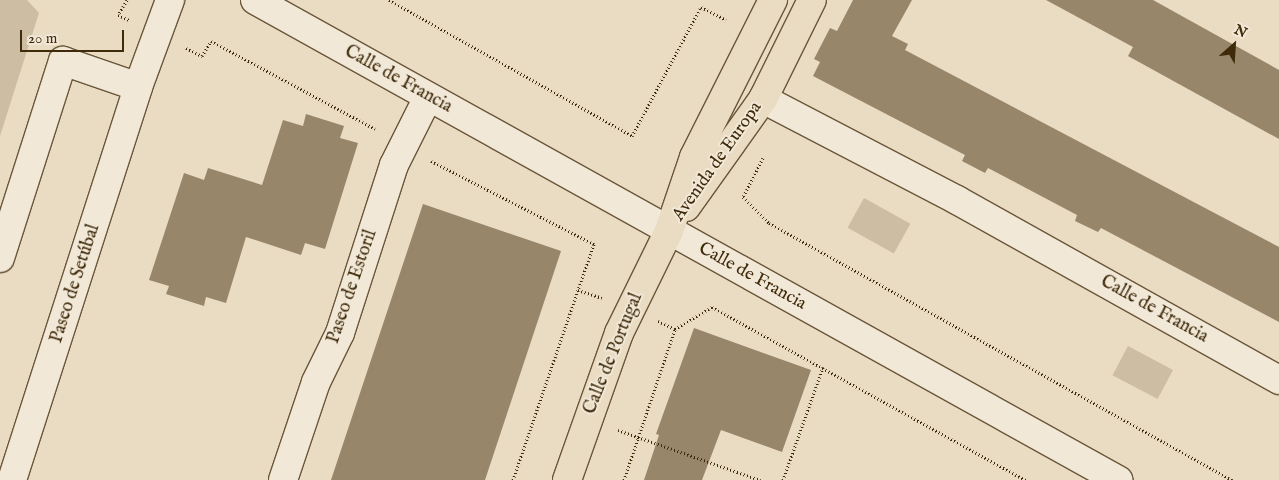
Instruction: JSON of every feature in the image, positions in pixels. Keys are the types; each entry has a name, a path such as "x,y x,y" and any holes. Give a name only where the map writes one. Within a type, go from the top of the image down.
{"main road":[{"name":"Avenida de Europa","path":"669,231 694,157 773,0"},
{"name":"Avenida de Europa","path":"669,231 763,99 812,0"},
{"name":"Calle de Portugal","path":"567,480 587,419 630,308 669,231"}],"street":[{"name":"Paseo de Setúbal","path":"12,480 138,87 170,0"},
{"name":"Calle de Francia","path":"255,0 1118,480"},
{"path":"0,258 64,61 138,87"},
{"name":"Paseo de Estoril","path":"283,480 316,382 340,333 394,166 428,97"},
{"name":"Calle de Francia","path":"763,99 957,200 1279,380"}],"path":[{"path":"127,0 118,15 202,56 210,41 379,131"},
{"path":"389,0 632,136 701,6 755,35"},
{"path":"764,155 744,197 769,222 1232,480"},
{"path":"394,166 418,175 429,160 594,244 513,480"},
{"path":"578,290 630,308 675,329"},
{"path":"624,480 675,329 712,307 1026,480"},
{"path":"784,480 823,367"},
{"path":"587,419 760,480"}],"shaded area":[{"path":"0,0 27,0 39,13 0,136"},
{"path":"864,198 910,224 894,253 848,228"},
{"path":"1128,346 1173,370 1158,399 1113,375"}],"building":[{"path":"853,0 912,0 892,36 908,44 905,50 1279,247 1279,322 1101,228 1098,232 1075,221 1077,215 988,168 985,173 962,161 965,155 813,76 820,62 814,59 830,28 837,31"},
{"path":"1046,0 1153,0 1279,70 1279,139 1128,56 1133,47"},
{"path":"306,114 344,126 340,138 358,143 325,249 305,243 301,255 246,237 226,303 206,297 204,306 166,294 169,286 149,280 184,173 204,180 208,168 262,185 283,120 303,126"},
{"path":"423,204 561,251 485,480 331,480"},
{"path":"694,328 811,370 782,452 721,430 702,480 644,480 659,435 656,434"}]}
